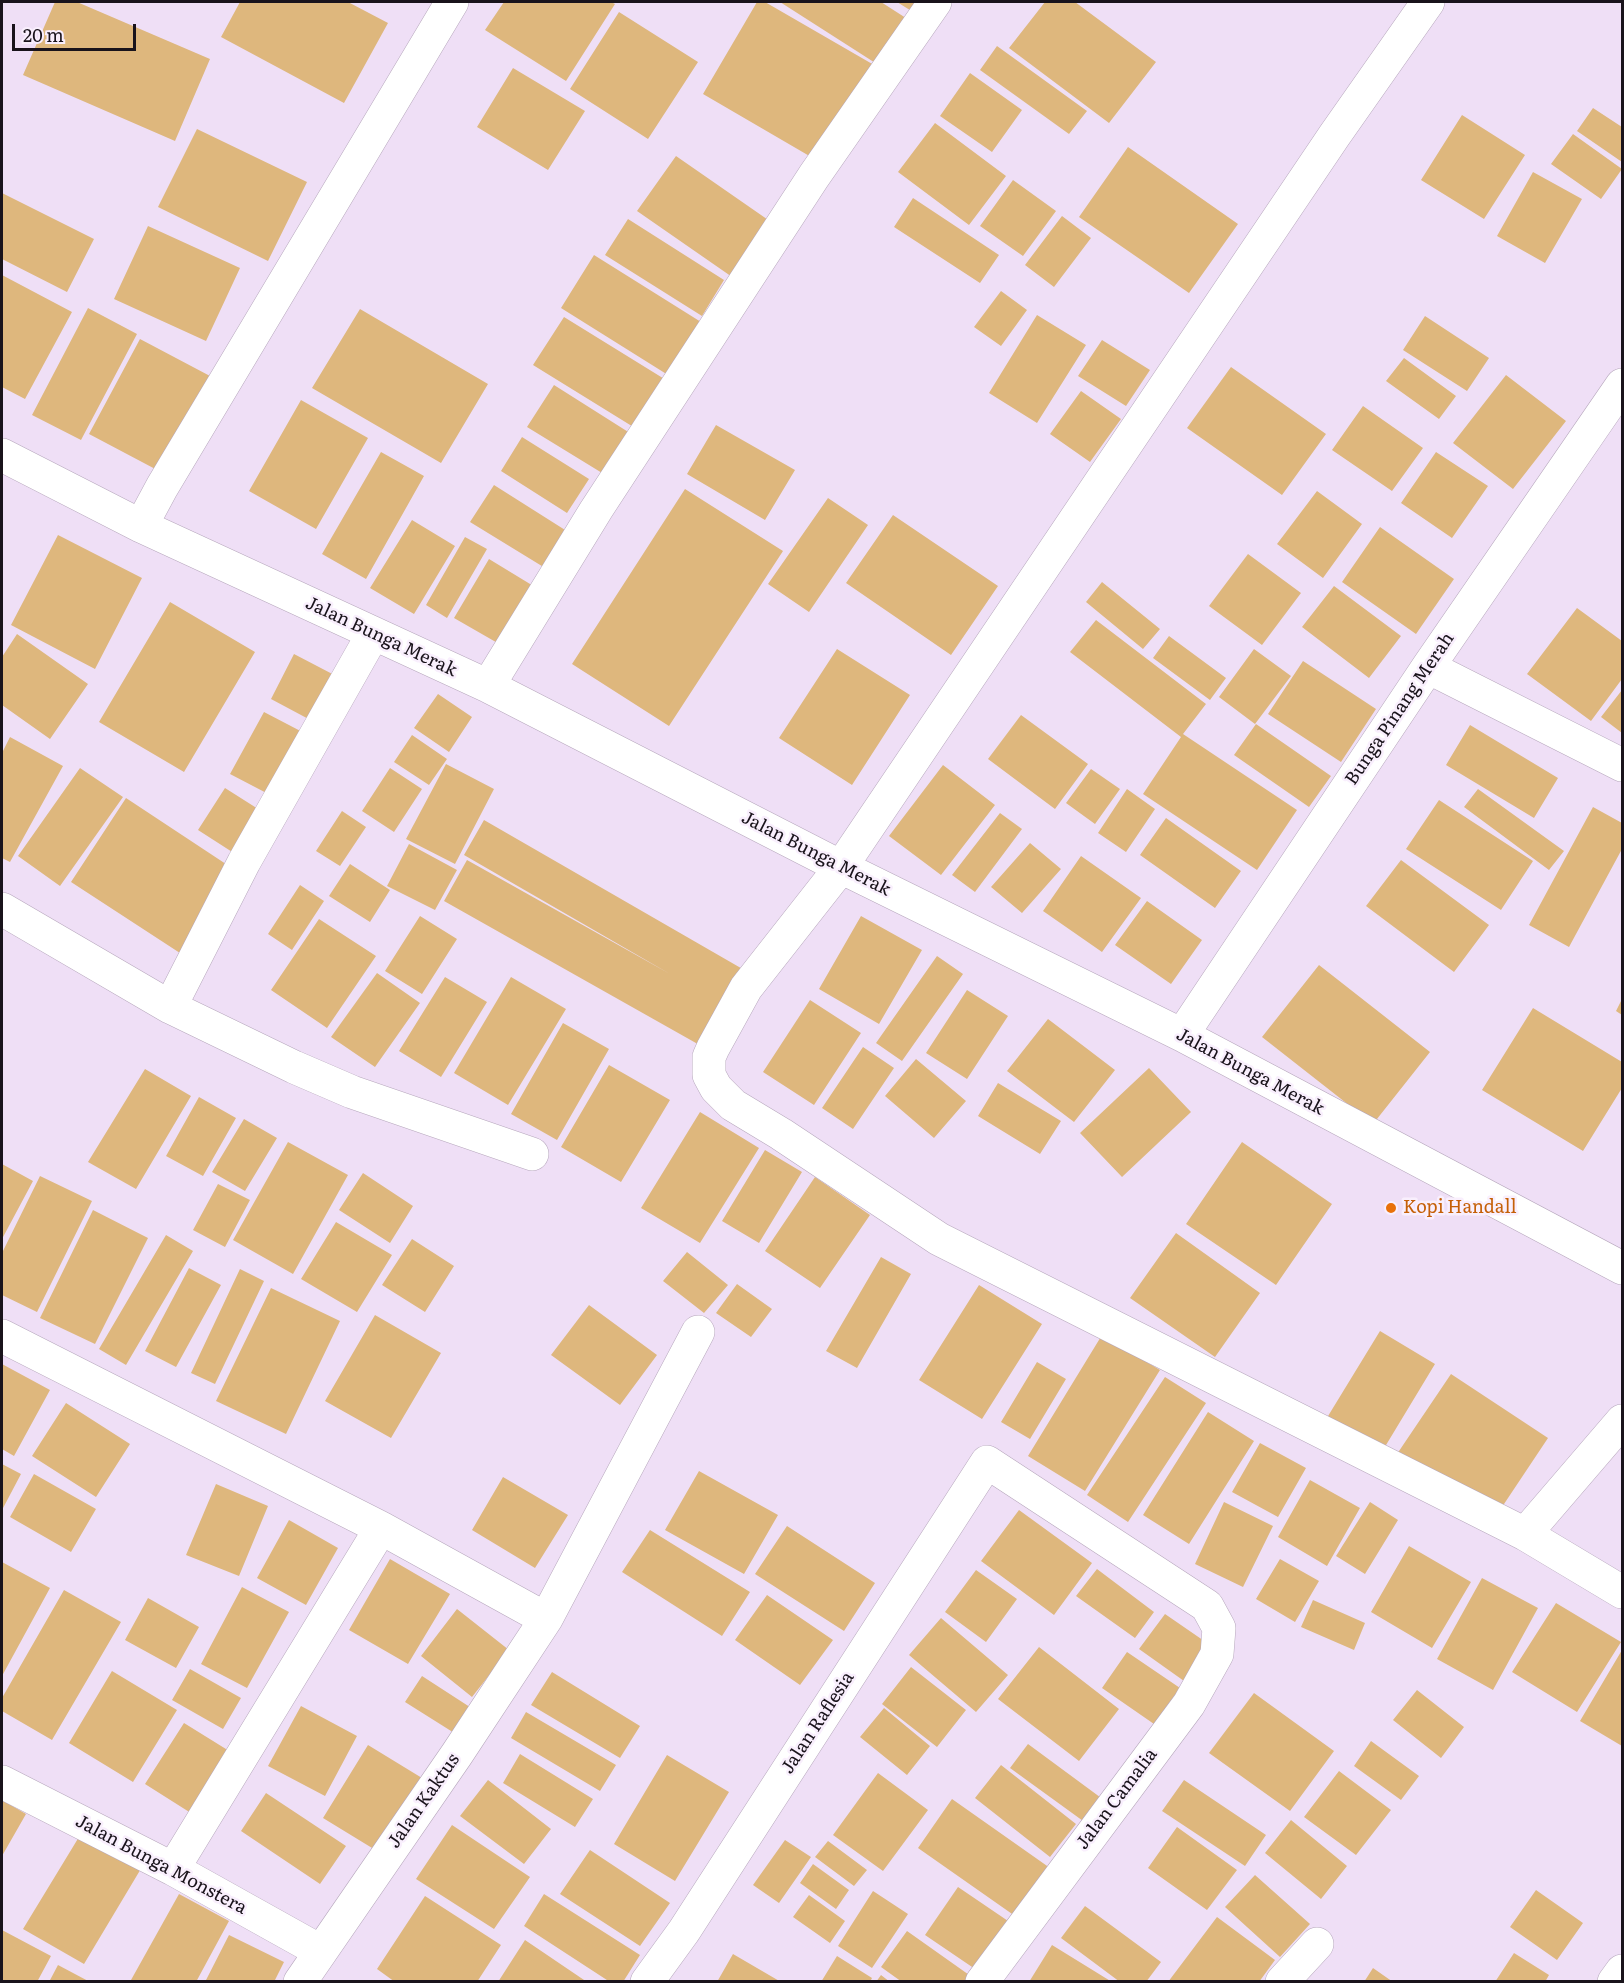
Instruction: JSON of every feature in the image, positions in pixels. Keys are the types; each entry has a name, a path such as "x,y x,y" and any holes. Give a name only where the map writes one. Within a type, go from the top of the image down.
{"street":[{"path":"141,526 162,487 452,2"},
{"path":"488,686 596,510 808,186 935,2"},
{"path":"1428,2 1334,136 842,867 746,988 709,1057 709,1075 716,1088 733,1105 781,1134 939,1239 1525,1534 1623,1592"},
{"name":"Bunga Pinang Merah","path":"1182,1035 1428,667 1623,385"},
{"name":"Jalan Bunga Merak","path":"2,455 141,526 488,686 842,867 1182,1035 1623,1268"},
{"path":"170,1006 244,862 373,634"},
{"path":"1428,667 1623,765"},
{"path":"2,909 170,1006 241,1042 352,1092 532,1154"},
{"name":"Jalan Kaktus","path":"300,1982 457,1754 546,1619 698,1332"},
{"path":"2,1336 381,1528 546,1619"},
{"path":"1525,1534 1623,1420"},
{"name":"Jalan Camalia","path":"982,1982 1189,1704 1217,1654 1219,1628 1207,1606 987,1462"},
{"name":"Jalan Raflesia","path":"647,1982 684,1931 987,1462"},
{"path":"173,1869 381,1528"},
{"name":"Jalan Bunga Monstera","path":"2,1782 173,1869 320,1951"},
{"path":"1282,1982 1317,1944"},
{"path":"1614,1982 1623,1971"}],"building":[{"path":"55,2 77,2 210,59 175,141 23,75"},
{"path":"240,2 348,2 388,23 344,103 221,37"},
{"path":"504,2 611,2 615,4 566,81 485,30"},
{"path":"757,2 765,2 874,65 818,161 703,94"},
{"path":"780,2 881,2 909,20 880,66"},
{"path":"897,2 920,2 913,12"},
{"path":"1045,2 1075,2 1156,62 1109,123 1009,48"},
{"path":"619,12 698,62 648,139 570,89"},
{"path":"997,46 1087,111 1069,134 980,70"},
{"path":"513,68 585,111 548,170 477,127"},
{"path":"970,73 1022,110 992,152 940,116"},
{"path":"1593,108 1622,127 1622,162 1577,131"},
{"path":"1462,115 1525,155 1484,219 1421,180"},
{"path":"935,123 1006,176 969,225 898,172"},
{"path":"197,129 307,182 268,261 158,207"},
{"path":"1573,134 1622,169 1601,199 1551,164"},
{"path":"1128,147 1238,224 1189,293 1079,217"},
{"path":"676,156 774,224 735,279 637,211"},
{"path":"1533,172 1582,199 1545,263 1497,236"},
{"path":"1013,180 1056,211 1023,256 980,226"},
{"path":"2,193 94,239 67,292 2,259"},
{"path":"913,198 999,255 980,283 894,227"},
{"path":"1062,216 1091,238 1054,287 1025,265"},
{"path":"628,219 724,280 702,316 605,255"},
{"path":"148,226 240,268 206,341 114,299"},
{"path":"594,255 701,322 668,375 561,308"},
{"path":"2,275 72,312 25,399 2,387"},
{"path":"1001,291 1027,310 1001,346 974,327"},
{"path":"88,308 137,334 81,440 32,415"},
{"path":"360,309 488,384 441,463 312,388"},
{"path":"1037,315 1086,345 1037,423 989,393"},
{"path":"1425,316 1489,358 1467,391 1403,350"},
{"path":"564,317 666,380 635,428 533,365"},
{"path":"140,339 210,376 159,471 89,434"},
{"path":"1102,340 1150,370 1126,406 1078,376"},
{"path":"1404,358 1456,396 1439,419 1386,381"},
{"path":"1231,367 1326,434 1282,495 1187,428"},
{"path":"1506,375 1566,421 1513,489 1453,443"},
{"path":"554,385 633,435 607,476 527,427"},
{"path":"1081,391 1121,419 1090,462 1050,434"},
{"path":"301,400 368,438 316,529 249,491"},
{"path":"1363,406 1423,448 1392,491 1332,450"},
{"path":"716,425 795,470 765,520 687,474"},
{"path":"522,437 589,479 567,513 501,471"},
{"path":"381,452 424,476 366,579 322,554"},
{"path":"1436,452 1488,486 1452,538 1401,503"},
{"path":"494,485 573,535 550,571 470,522"},
{"path":"685,489 783,551 669,726 572,664"},
{"path":"1317,491 1362,524 1323,578 1277,544"},
{"path":"828,498 868,525 809,612 768,584"},
{"path":"893,515 998,586 951,655 846,583"},
{"path":"412,520 455,546 414,614 370,588"},
{"path":"1380,527 1454,579 1416,634 1342,582"},
{"path":"58,535 142,578 95,669 11,625"},
{"path":"465,537 487,549 447,618 426,605"},
{"path":"1248,554 1301,593 1262,645 1209,606"},
{"path":"489,559 535,587 501,645 454,618"},
{"path":"1102,582 1160,629 1143,649 1086,602"},
{"path":"1334,586 1401,636 1369,678 1302,627"},
{"path":"170,602 255,652 184,772 99,722"},
{"path":"1577,608 1622,641 1622,679 1591,721 1527,674"},
{"path":"1096,620 1206,704 1183,734 1297,810 1257,870 1143,794 1181,737 1070,652"},
{"path":"17,634 88,684 50,739 2,705 2,657"},
{"path":"1169,636 1226,678 1210,700 1153,658"},
{"path":"837,649 910,695 852,785 779,738"},
{"path":"1254,649 1291,676 1255,724 1219,697"},
{"path":"294,654 340,678 316,723 271,699"},
{"path":"1303,661 1376,709 1341,762 1268,714"},
{"path":"1622,690 1622,733 1601,717"},
{"path":"438,694 472,717 449,752 414,728"},
{"path":"264,712 310,736 276,798 230,774"},
{"path":"1021,715 1088,764 1055,809 988,759"},
{"path":"1256,724 1331,776 1309,807 1234,755"},
{"path":"1470,725 1558,778 1534,818 1446,765"},
{"path":"412,735 447,759 429,785 394,762"},
{"path":"10,737 63,766 10,862 2,858 2,753"},
{"path":"446,764 494,789 455,864 406,839"},
{"path":"943,765 995,805 941,875 889,836"},
{"path":"80,768 123,797 60,886 18,856"},
{"path":"390,768 422,789 394,832 362,811"},
{"path":"1091,769 1120,789 1095,824 1066,803"},
{"path":"225,788 266,814 240,857 198,830"},
{"path":"1127,789 1155,809 1126,852 1098,833"},
{"path":"1478,789 1564,851 1549,870 1464,807"},
{"path":"126,798 238,872 183,955 71,882"},
{"path":"1439,800 1533,861 1501,910 1406,849"},
{"path":"1593,807 1622,823 1622,849 1569,947 1529,925"},
{"path":"342,811 366,827 340,866 316,851"},
{"path":"1000,813 1022,829 975,892 952,875"},
{"path":"1166,818 1241,871 1215,908 1140,855"},
{"path":"484,820 746,971 703,1047 444,901 467,860 670,974 464,855"},
{"path":"1030,843 1061,869 1022,913 991,887"},
{"path":"409,844 457,870 435,910 387,886"},
{"path":"1081,856 1141,898 1102,952 1043,911"},
{"path":"1401,860 1489,925 1454,972 1366,906"},
{"path":"350,864 390,890 370,922 329,896"},
{"path":"300,885 324,901 292,950 268,934"},
{"path":"1147,901 1202,940 1171,984 1115,945"},
{"path":"420,916 457,939 422,994 385,971"},
{"path":"861,916 922,950 879,1024 819,989"},
{"path":"319,919 376,956 327,1028 271,990"},
{"path":"937,956 963,974 902,1061 876,1043"},
{"path":"1319,965 1430,1052 1373,1124 1262,1037"},
{"path":"377,973 420,1003 375,1067 331,1037"},
{"path":"445,977 487,1002 441,1077 399,1051"},
{"path":"511,977 566,1009 508,1105 454,1073"},
{"path":"967,990 1008,1016 967,1079 926,1053"},
{"path":"1622,999 1622,1015 1616,1011"},
{"path":"810,1000 861,1033 814,1105 763,1072"},
{"path":"1533,1008 1622,1062 1622,1088 1583,1151 1482,1090"},
{"path":"1048,1019 1115,1070 1074,1122 1007,1071"},
{"path":"563,1023 609,1049 557,1140 511,1114"},
{"path":"863,1047 894,1068 853,1129 822,1108"},
{"path":"916,1059 966,1101 934,1138 885,1096"},
{"path":"609,1065 670,1100 621,1182 561,1147"},
{"path":"1149,1068 1191,1112 1122,1177 1080,1133"},
{"path":"145,1069 191,1096 136,1189 88,1162"},
{"path":"998,1083 1061,1121 1040,1154 978,1116"},
{"path":"199,1097 236,1118 203,1176 166,1156"},
{"path":"700,1112 759,1148 700,1243 641,1208"},
{"path":"244,1119 277,1138 245,1191 212,1172"},
{"path":"288,1142 348,1175 293,1274 233,1240"},
{"path":"1242,1142 1332,1204 1276,1285 1186,1224"},
{"path":"765,1150 802,1172 759,1243 722,1221"},
{"path":"2,1164 33,1181 2,1239"},
{"path":"363,1173 413,1206 390,1243 339,1210"},
{"path":"40,1176 92,1201 37,1312 2,1295 2,1253"},
{"path":"815,1177 870,1215 820,1288 765,1251"},
{"path":"218,1184 250,1200 225,1247 193,1230"},
{"path":"93,1210 148,1238 95,1344 40,1318"},
{"path":"336,1222 392,1255 357,1312 301,1279"},
{"path":"1176,1233 1260,1293 1215,1357 1130,1298"},
{"path":"166,1235 193,1251 126,1365 99,1349"},
{"path":"412,1239 454,1266 425,1312 382,1285"},
{"path":"687,1252 728,1285 704,1313 663,1281"},
{"path":"881,1257 911,1274 857,1368 826,1351"},
{"path":"189,1268 221,1285 176,1367 145,1351"},
{"path":"240,1269 264,1281 215,1384 191,1373"},
{"path":"737,1284 772,1309 751,1337 716,1313"},
{"path":"979,1285 1042,1324 982,1419 919,1380"},
{"path":"271,1288 340,1321 286,1434 216,1401"},
{"path":"589,1305 657,1355 620,1405 551,1355"},
{"path":"375,1315 441,1353 391,1438 325,1401"},
{"path":"1380,1331 1435,1364 1380,1455 1325,1421"},
{"path":"1102,1335 1160,1370 1085,1491 1028,1456"},
{"path":"1037,1362 1066,1379 1030,1439 1001,1422"},
{"path":"2,1364 50,1390 14,1456 2,1449"},
{"path":"1451,1374 1548,1438 1494,1519 1397,1454"},
{"path":"1165,1377 1206,1403 1128,1522 1087,1495"},
{"path":"66,1403 130,1444 96,1497 32,1456"},
{"path":"1208,1412 1254,1441 1189,1544 1143,1515"},
{"path":"1260,1443 1306,1468 1278,1517 1232,1492"},
{"path":"2,1464 21,1474 2,1510"},
{"path":"699,1471 778,1515 744,1574 665,1530"},
{"path":"34,1474 96,1509 71,1552 10,1517"},
{"path":"503,1477 568,1515 535,1568 472,1530"},
{"path":"1310,1480 1360,1508 1327,1566 1278,1537"},
{"path":"216,1484 268,1506 239,1576 186,1555"},
{"path":"1224,1502 1273,1526 1243,1587 1195,1564"},
{"path":"1370,1502 1398,1520 1365,1574 1336,1556"},
{"path":"1019,1510 1092,1563 1054,1615 981,1561"},
{"path":"289,1520 338,1548 306,1605 257,1578"},
{"path":"787,1526 875,1583 844,1631 755,1574"},
{"path":"650,1530 750,1592 722,1636 622,1572"},
{"path":"1409,1546 1471,1582 1432,1648 1371,1612"},
{"path":"390,1559 450,1594 408,1664 349,1630"},
{"path":"1280,1559 1319,1581 1295,1622 1256,1599"},
{"path":"2,1562 50,1588 2,1676"},
{"path":"1097,1569 1154,1612 1135,1638 1076,1596"},
{"path":"976,1570 1017,1599 986,1642 945,1612"},
{"path":"1482,1578 1538,1608 1493,1690 1437,1659"},
{"path":"242,1587 289,1612 247,1688 201,1664"},
{"path":"64,1590 121,1622 52,1740 2,1711 2,1698"},
{"path":"767,1595 833,1640 800,1685 735,1640"},
{"path":"148,1598 199,1627 176,1668 125,1640"},
{"path":"1313,1600 1365,1623 1354,1650 1301,1627"},
{"path":"1556,1603 1621,1642 1577,1712 1512,1672"},
{"path":"457,1609 509,1650 472,1697 421,1656"},
{"path":"1165,1614 1210,1645 1184,1681 1139,1649"},
{"path":"941,1618 1008,1675 976,1712 909,1655"},
{"path":"1039,1647 1119,1709 1079,1761 998,1699"},
{"path":"1622,1650 1622,1746 1580,1721"},
{"path":"1127,1652 1180,1688 1154,1724 1102,1688"},
{"path":"911,1667 966,1710 937,1747 882,1704"},
{"path":"190,1669 241,1698 223,1729 172,1700"},
{"path":"112,1671 177,1710 133,1782 69,1743"},
{"path":"552,1672 640,1726 620,1758 531,1705"},
{"path":"422,1676 476,1711 459,1736 405,1702"},
{"path":"1417,1690 1464,1727 1441,1758 1393,1720"},
{"path":"1254,1693 1334,1751 1290,1811 1209,1753"},
{"path":"301,1706 357,1736 325,1796 268,1766"},
{"path":"884,1708 930,1746 907,1775 860,1737"},
{"path":"526,1712 616,1765 600,1791 511,1738"},
{"path":"184,1723 234,1754 194,1815 145,1784"},
{"path":"1371,1741 1419,1776 1401,1800 1354,1766"},
{"path":"1028,1744 1108,1803 1090,1826 1010,1768"},
{"path":"368,1745 422,1778 377,1851 323,1818"},
{"path":"520,1754 593,1799 575,1827 503,1783"},
{"path":"667,1755 729,1792 675,1881 614,1844"},
{"path":"1001,1765 1076,1824 1050,1857 975,1798"},
{"path":"1339,1771 1391,1810 1356,1855 1304,1817"},
{"path":"878,1773 928,1810 883,1871 833,1835"},
{"path":"488,1780 551,1829 524,1864 460,1816"},
{"path":"1184,1780 1266,1835 1245,1866 1162,1811"},
{"path":"266,1793 346,1846 320,1884 241,1831"},
{"path":"952,1799 1050,1868 1015,1916 918,1848"},
{"path":"2,1800 26,1814 2,1856"},
{"path":"1291,1820 1347,1866 1321,1899 1265,1853"},
{"path":"452,1825 530,1877 494,1929 416,1879"},
{"path":"1177,1827 1237,1870 1207,1910 1148,1868"},
{"path":"82,1832 142,1867 84,1964 23,1929"},
{"path":"785,1840 811,1857 779,1903 753,1885"},
{"path":"828,1841 867,1870 854,1886 815,1857"},
{"path":"590,1850 670,1903 640,1946 560,1894"},
{"path":"813,1864 849,1890 836,1909 800,1883"},
{"path":"1255,1875 1310,1924 1280,1957 1225,1907"},
{"path":"958,1887 1011,1923 978,1971 925,1935"},
{"path":"1536,1890 1583,1923 1557,1960 1510,1927"},
{"path":"873,1891 908,1914 872,1968 838,1946"},
{"path":"179,1894 229,1921 196,1982 133,1982 131,1980"},
{"path":"544,1894 640,1955 623,1982 610,1982 524,1926"},
{"path":"809,1895 845,1921 830,1943 793,1917"},
{"path":"425,1896 501,1945 477,1982 395,1982 377,1969"},
{"path":"1085,1906 1161,1962 1146,1982 1120,1982 1061,1938"},
{"path":"1217,1917 1275,1960 1259,1982 1168,1982"},
{"path":"2,1930 51,1956 37,1982 2,1982"},
{"path":"907,1931 972,1977 969,1982 902,1982 881,1967"},
{"path":"229,1935 284,1962 274,1982 205,1982"},
{"path":"525,1940 587,1982 498,1982"},
{"path":"1052,1945 1112,1982 1029,1982"},
{"path":"1514,1953 1549,1975 1545,1982 1495,1982"},
{"path":"733,1954 781,1982 717,1982"},
{"path":"837,1956 872,1978 870,1982 821,1982"},
{"path":"58,1965 90,1982 49,1982"},
{"path":"1373,1968 1393,1982 1364,1982"},
{"path":"881,1975 890,1982 876,1982"}],"place":[{"name":"Kopi Handall","path":"1391,1208"}]}
